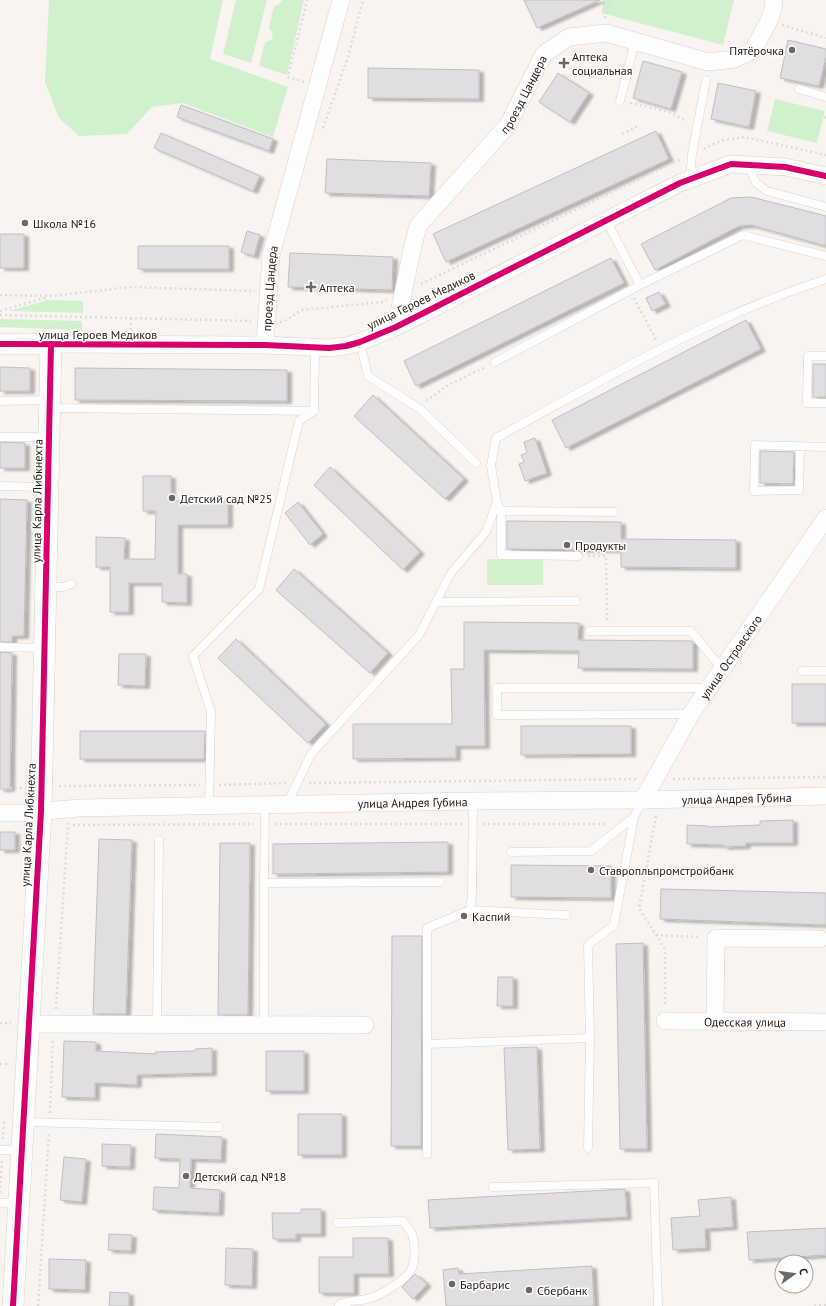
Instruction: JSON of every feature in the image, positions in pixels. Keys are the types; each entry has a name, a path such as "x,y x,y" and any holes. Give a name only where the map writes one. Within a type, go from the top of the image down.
{"street":[{"name":"проезд Цандера","path":"265,345 272,251 341,0"},
{"name":"проезд Цандера","path":"396,327 418,226 508,125 544,54 569,38 606,33 708,62 735,59 752,50 770,21 774,5 773,0"},
{"name":"улица Героев Медиков","path":"0,344 265,345 329,348 346,346 360,342 396,327 690,179 730,164 786,167 826,176"},
{"name":"улица Карла Либкнехта","path":"13,1306 6,1200 8,1150 14,1120 19,1026 35,817 30,785 45,648 51,344"},
{"name":"улица Островского","path":"643,800 691,714 824,523"},
{"name":"улица Андрея Губина","path":"0,813 35,817 69,808 826,796"},
{"path":"715,1021 716,938 820,939"},
{"name":"Одесская улица","path":"665,1021 826,1022"},
{"path":"19,1026 54,1024 366,1025"}],"lane":[{"path":"620,101 635,41"},
{"path":"690,179 692,154 706,80"},
{"path":"800,89 826,97"},
{"path":"748,165 756,183 767,191 826,206"},
{"path":"606,220 640,285"},
{"path":"495,362 640,285 742,235 826,256"},
{"path":"578,556 501,555 501,511 497,502 491,466 496,438 648,356 719,321 769,300 826,279"},
{"path":"360,342 368,376 418,408 476,462"},
{"path":"314,411 315,347"},
{"path":"826,356 808,356 807,403 826,403"},
{"path":"0,401 50,404 314,411"},
{"path":"209,806 211,712 193,656 259,589 299,421 314,411"},
{"path":"0,437 49,437"},
{"path":"800,446 799,490 754,491 755,445 800,446 826,447"},
{"path":"0,486 48,487"},
{"path":"287,804 311,754 419,636 451,573 486,532 497,502"},
{"path":"501,511 614,512"},
{"path":"46,587 63,587 71,584"},
{"path":"436,602 576,601"},
{"path":"590,631 691,631 722,669"},
{"path":"0,647 45,648"},
{"path":"802,671 826,671"},
{"path":"691,714 497,715 497,688 709,688"},
{"path":"588,1148 590,1038 588,944 614,925 634,817 643,800"},
{"path":"470,910 472,894 473,801"},
{"path":"264,1025 265,805"},
{"path":"511,852 591,851 634,817"},
{"path":"157,1024 159,840"},
{"path":"264,884 440,882"},
{"path":"427,1154 427,928 470,910 566,916"},
{"path":"427,1044 590,1038"},
{"path":"14,1120 49,1123 219,1127"},
{"path":"493,1187 654,1183 658,1306"},
{"path":"337,1224 403,1221 412,1234 415,1254 412,1269 397,1284 383,1293 367,1299 340,1304 339,1306"}],"path":[{"path":"307,0 288,77 308,83"},
{"path":"322,130 348,57 363,0"},
{"path":"604,21 610,0"},
{"path":"770,21 826,38"},
{"path":"620,101 669,112 686,121"},
{"path":"622,134 638,126"},
{"path":"825,155 826,151"},
{"path":"0,295 52,296 131,287 244,291"},
{"path":"630,291 650,330"},
{"path":"0,311 52,296"},
{"path":"0,315 283,322 302,310 383,302"},
{"path":"283,322 284,315"},
{"path":"418,408 448,385 495,362"},
{"path":"578,556 606,556 608,631"},
{"path":"0,790 30,785 209,785 826,777"},
{"path":"30,785 35,817 68,825 625,824"},
{"path":"38,1306 53,1032 56,1016 69,808"},
{"path":"656,816 639,908 664,949 665,1021"},
{"path":"656,935 716,938"},
{"path":"0,1023 11,1023 19,1026"},
{"path":"0,1064 9,1064 9,1057"},
{"path":"6,1200 8,1150 14,1120"},
{"path":"814,1306 826,1305"}],"green space":[{"path":"49,0 223,0 210,59 288,87 273,137 183,103 152,107 127,134 79,136 59,118 45,82"},
{"path":"236,0 267,0 251,63 223,54"},
{"path":"282,0 304,0 287,75 259,66 265,42 271,40 273,34 269,28 274,6 279,5"},
{"path":"604,0 734,0 723,45 601,13"},
{"path":"775,99 825,111 817,143 767,131"},
{"path":"48,300 83,301 83,313 9,311"},
{"path":"0,319 82,321 82,330 0,327"},
{"path":"487,559 543,560 543,585 487,585"}],"building":[{"path":"524,0 600,0 537,28"},
{"path":"788,40 826,49 826,57 819,86 780,78"},
{"path":"643,61 682,72 671,109 633,98"},
{"path":"368,68 479,70 479,99 368,98"},
{"path":"558,73 589,93 570,122 539,102"},
{"path":"718,83 756,91 749,127 711,119"},
{"path":"181,105 273,139 269,151 177,117"},
{"path":"656,131 669,159 446,262 433,234"},
{"path":"161,133 260,176 253,191 154,148"},
{"path":"327,159 431,163 429,196 325,193"},
{"path":"751,197 826,216 826,246 751,225 739,226 655,270 641,244 731,198"},
{"path":"247,231 260,235 254,256 241,252"},
{"path":"0,234 24,234 24,268 0,268"},
{"path":"138,246 229,246 229,269 138,269"},
{"path":"290,253 393,257 392,290 288,287"},
{"path":"611,258 624,283 416,386 404,361"},
{"path":"659,292 666,304 652,311 646,298"},
{"path":"746,320 761,349 566,448 552,420"},
{"path":"813,364 826,364 826,397 813,397"},
{"path":"0,367 30,368 30,391 0,391"},
{"path":"75,368 287,370 287,401 75,400"},
{"path":"373,395 464,479 445,499 354,416"},
{"path":"535,438 547,473 525,481 519,464 524,462 521,455 527,453 524,442"},
{"path":"0,442 25,443 25,468 0,468"},
{"path":"760,451 794,452 793,484 760,483"},
{"path":"330,467 420,552 403,570 314,485"},
{"path":"143,476 171,476 171,501 228,502 228,525 178,525 178,574 187,574 187,603 162,602 162,583 129,583 129,612 110,612 110,567 96,567 96,537 125,538 124,559 155,559 156,511 143,511"},
{"path":"0,499 27,500 24,636 12,636 12,642 0,642"},
{"path":"298,502 323,534 310,545 285,513"},
{"path":"507,521 621,522 621,539 736,540 736,568 621,567 621,550 507,549"},
{"path":"294,569 388,653 370,673 276,590"},
{"path":"464,622 579,623 578,640 692,641 693,669 578,668 579,651 484,650 485,746 456,746 456,758 353,759 353,724 452,724 451,669 464,669"},
{"path":"236,639 326,724 308,743 218,658"},
{"path":"0,652 12,653 10,789 0,789"},
{"path":"119,654 146,654 145,686 118,685"},
{"path":"792,684 826,684 826,723 792,723"},
{"path":"521,726 631,726 631,754 521,755"},
{"path":"80,731 205,731 204,759 80,759"},
{"path":"793,820 793,843 746,843 746,846 724,847 724,845 687,844 687,825 708,827 760,825 760,821"},
{"path":"0,832 15,832 15,850 0,850"},
{"path":"99,839 132,840 126,1014 93,1014"},
{"path":"448,842 448,872 273,874 273,844"},
{"path":"220,843 250,843 248,1015 218,1015"},
{"path":"511,865 611,866 611,898 511,897"},
{"path":"661,889 826,893 826,925 660,919"},
{"path":"392,936 422,936 421,1146 391,1146"},
{"path":"643,943 647,1149 620,1149 616,944"},
{"path":"498,977 513,977 513,1006 497,1006"},
{"path":"64,1041 96,1042 96,1051 156,1054 155,1052 195,1051 195,1049 212,1048 212,1073 137,1075 137,1085 95,1083 95,1098 62,1097"},
{"path":"537,1047 540,1149 508,1150 504,1048"},
{"path":"266,1051 304,1051 304,1091 266,1091"},
{"path":"298,1114 342,1114 342,1155 298,1155"},
{"path":"156,1134 222,1137 221,1160 191,1159 190,1188 220,1190 219,1213 153,1210 154,1187 179,1188 180,1159 155,1158"},
{"path":"102,1144 131,1145 130,1167 102,1166"},
{"path":"64,1157 86,1159 82,1202 60,1200"},
{"path":"625,1189 627,1217 430,1228 428,1200"},
{"path":"731,1197 733,1227 705,1229 706,1248 673,1250 671,1218 700,1216 698,1200"},
{"path":"301,1209 321,1209 321,1234 296,1234 296,1239 273,1239 272,1213 301,1213"},
{"path":"826,1228 826,1255 774,1254 774,1258 749,1260 747,1232"},
{"path":"109,1234 132,1235 131,1251 108,1250"},
{"path":"353,1238 388,1238 389,1274 354,1274 354,1293 319,1293 319,1257 353,1257"},
{"path":"226,1248 253,1249 252,1286 225,1285"},
{"path":"49,1259 86,1260 85,1290 49,1289"},
{"name":"Сбербанк","path":"592,1266 594,1306 446,1306 443,1270 458,1268 459,1274"},
{"path":"415,1274 427,1284 413,1299 402,1287"},
{"path":"110,1292 129,1293 129,1306 109,1306"}],"cycle path":[{"path":"0,344 265,345 329,348 346,346 360,342 396,327 680,183 731,164 785,167 826,176"},
{"path":"13,1306 41,811 51,344"}],"place":[{"name":"Пятёрочка","path":"792,50"},
{"name":"Аптека социальная","path":"564,63"},
{"name":"Школа №16","path":"25,223"},
{"name":"Аптека","path":"311,287"},
{"name":"Детский сад №25","path":"172,498"},
{"name":"Продукты","path":"567,545"},
{"name":"Ставропльпромстройбанк","path":"591,870"},
{"name":"Каспий","path":"464,916"},
{"name":"Детский сад №18","path":"186,1176"},
{"name":"Барбарис","path":"452,1284"},
{"name":"Сбербанк","path":"529,1290"}]}
